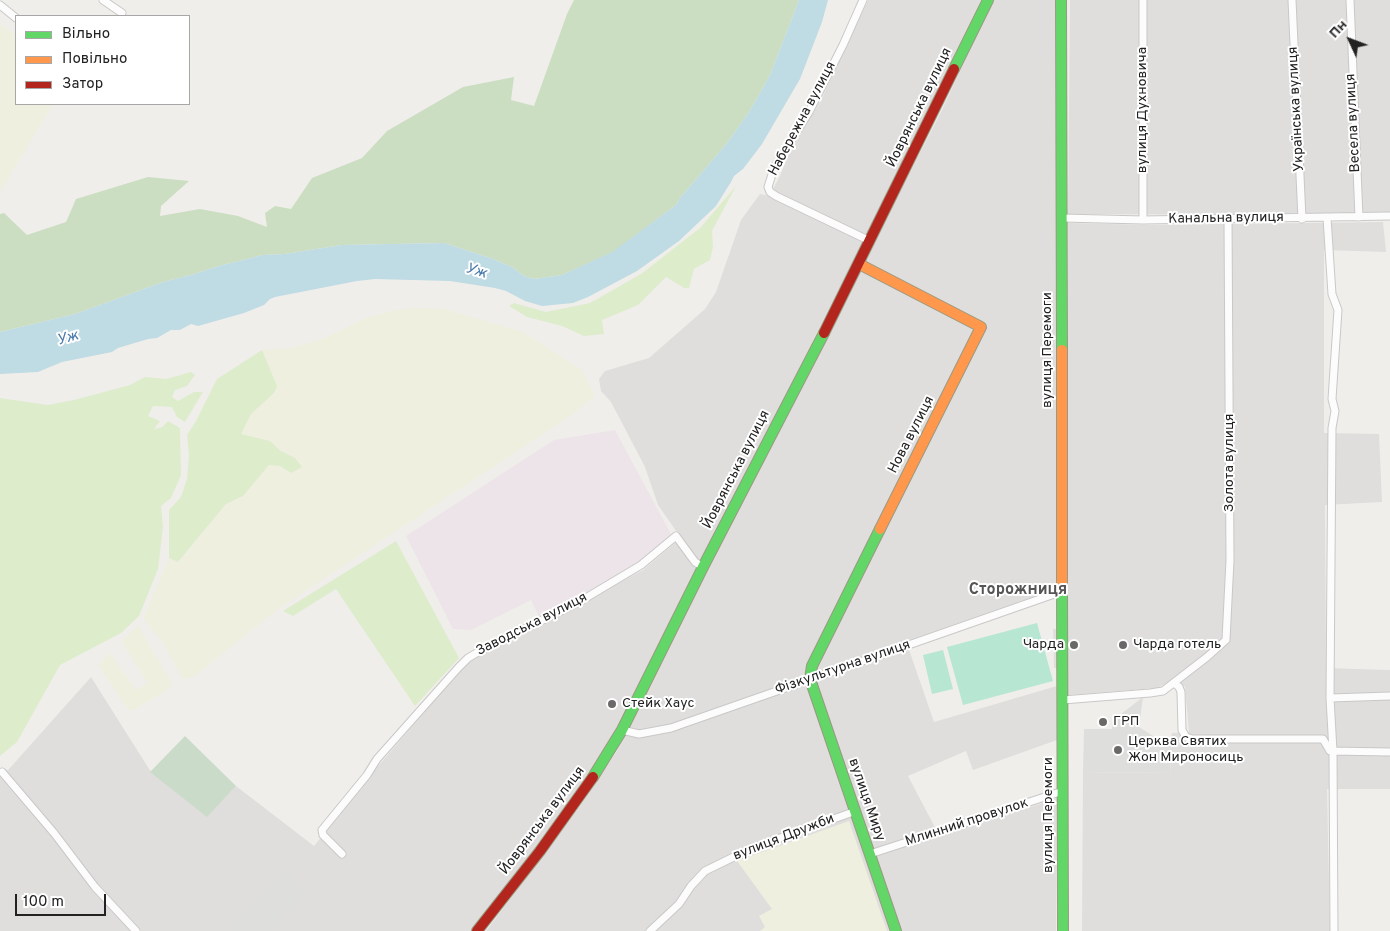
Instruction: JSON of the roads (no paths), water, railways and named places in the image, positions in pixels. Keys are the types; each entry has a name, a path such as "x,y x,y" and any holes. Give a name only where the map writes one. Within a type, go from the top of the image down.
{"street":[{"path":"103,0 122,13"},
{"name":"Набережна вулиця","path":"863,0 843,45 809,112 774,168 768,187 770,192 776,196 870,240"},
{"name":"Йоврянська вулиця","path":"477,931 540,852 594,777 622,730 703,567 859,264 988,0"},
{"name":"вулиця Перемоги","path":"1061,0 1063,931"},
{"name":"вулиця Духновича","path":"1143,0 1143,220"},
{"name":"Українська вулиця","path":"1292,0 1302,219"},
{"name":"Весела вулиця","path":"1350,0 1359,217"},
{"path":"0,5 15,17"},
{"name":"Канальна вулиця","path":"1062,218 1143,220 1302,219 1390,216"},
{"path":"1327,218 1332,294 1338,310 1332,399 1336,411 1332,428 1330,698 1333,751 1334,931"},
{"name":"Золота вулиця","path":"1174,683 1207,658 1226,640 1230,560 1228,219"},
{"name":"Нова вулиця","path":"810,679 812,666 981,327 859,264"},
{"name":"Заводська вулиця","path":"342,854 323,836 322,830 367,775 377,759 468,658 494,643 579,602 641,566 676,536 695,562 703,567"},
{"name":"Фізкультурна вулиця","path":"622,730 638,734 671,728 1063,591"},
{"name":"вулиця Миру","path":"810,679 896,931"},
{"path":"1063,700 1150,693 1163,691 1174,683 1181,692 1182,730 1186,737 1192,739 1323,739 1330,751 1390,752"},
{"path":"1330,698 1390,696"},
{"path":"2,772 54,833 95,887 136,931"},
{"name":"Млинний провулок","path":"870,854 1063,792"},
{"name":"вулиця Дружби","path":"650,931 679,904 691,886 705,871 752,848 856,811"}],"water":[{"name":"Уж","path":"799,0 828,0 822,22 800,79 762,144 743,169 734,176 716,206 679,241 637,271 588,297 573,303 542,306 495,288 450,281 375,279 357,281 275,297 264,305 244,313 198,326 191,324 180,330 171,330 157,338 118,348 112,352 62,362 38,372 0,374 0,332 75,314 163,282 263,255 285,254 342,245 444,243 493,259 512,267 524,276 534,279 562,275 612,252 676,205 727,143 749,112 770,75"}],"place":[{"name":"Чарда","path":"1074,645"},
{"name":"Чарда готель","path":"1123,645"},
{"name":"Стейк Хаус","path":"612,704"},
{"name":"ГРП","path":"1103,722"},
{"name":"Церква Святих Жон Мироносиць","path":"1118,750"}],"district":[{"name":"Сторожниця","path":"1018,591"}]}
